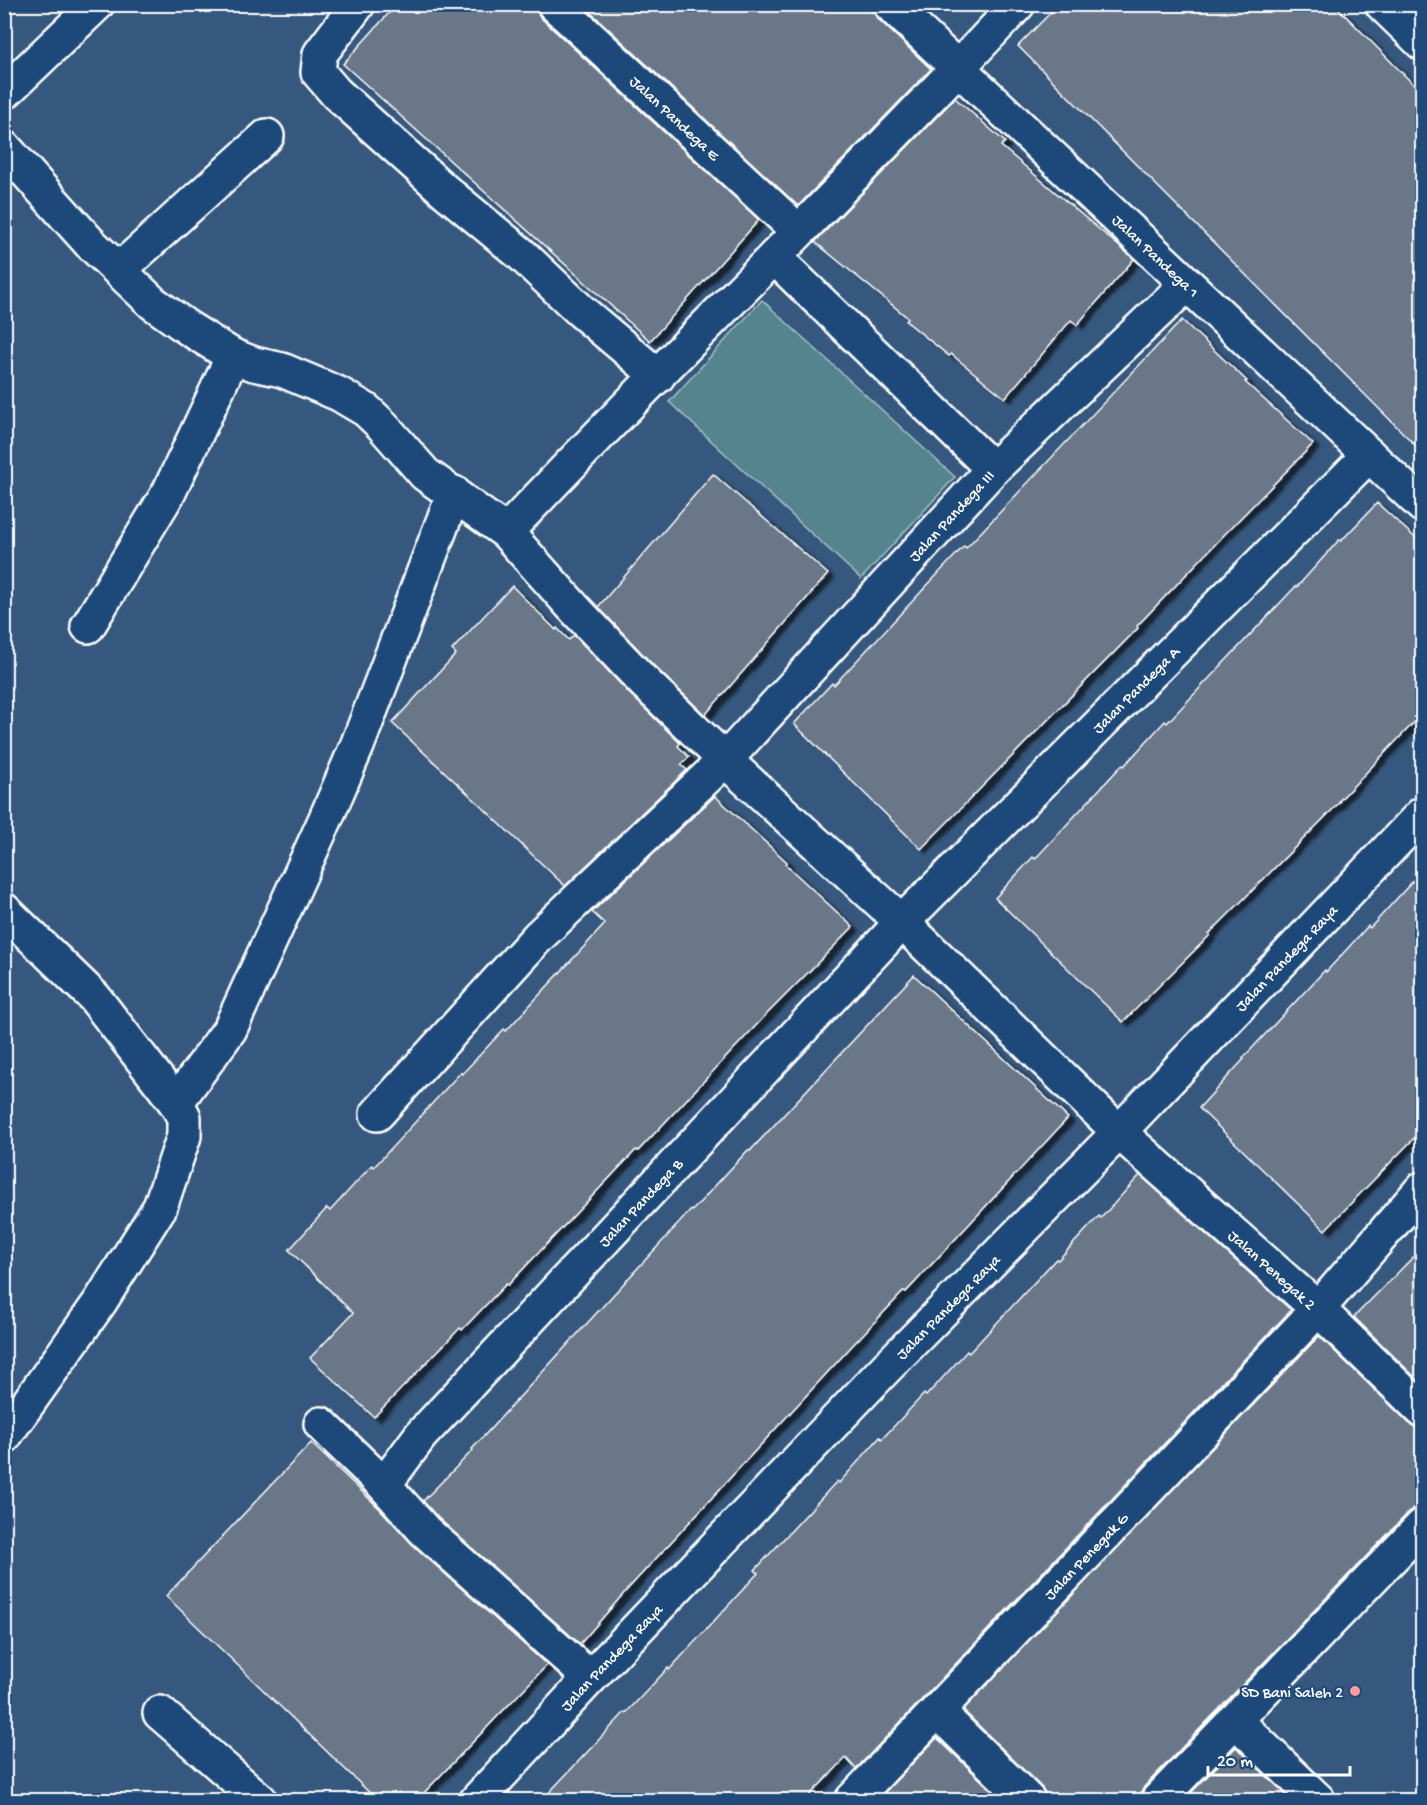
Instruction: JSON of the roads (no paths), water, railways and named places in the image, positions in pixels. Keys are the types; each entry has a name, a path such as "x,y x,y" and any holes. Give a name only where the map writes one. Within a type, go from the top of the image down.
{"street":[{"path":"4,93 97,4"},
{"path":"358,4 320,54 318,72 336,93 445,191 521,254 581,311 658,376"},
{"name":"Jalan Pandega E","path":"554,4 798,231"},
{"name":"Jalan Pandega 1","path":"891,4 1422,505"},
{"path":"506,532 1018,4"},
{"path":"1382,4 1422,43"},
{"path":"119,270 267,136"},
{"name":"Jalan Penegak 2","path":"4,147 62,214 153,303 233,356 254,364 282,370 339,394 366,410 382,424 426,474 506,532 642,680 725,760 902,922 1119,1132 1318,1309 1422,1410"},
{"path":"774,257 993,469"},
{"name":"Jalan Pandega III","path":"377,1114 538,937 725,760 993,469 1187,284"},
{"path":"88,626 169,492 233,356"},
{"name":"Jalan Pandega A","path":"902,922 1369,455"},
{"path":"4,1437 100,1302 160,1207 184,1136 183,1093 230,1029 326,818 357,746 454,493"},
{"name":"Jalan Pandega Raya","path":"477,1800 590,1678 886,1368 1119,1132 1422,814"},
{"path":"4,910 94,996 183,1093 196,1093 218,1082 236,1053 284,960 330,848"},
{"name":"Jalan Pandega B","path":"384,1485 421,1434 902,922"},
{"name":"Jalan Penegak G","path":"852,1800 1318,1309 1422,1189"},
{"path":"321,1424 384,1485 425,1531 590,1678"},
{"path":"1158,1800 1422,1526"},
{"path":"937,1711 1028,1800"},
{"path":"160,1713 260,1800"},
{"path":"1235,1720 1318,1800"}],"place":[{"name":"SD Bani Saleh 2","path":"1355,1691"}]}
